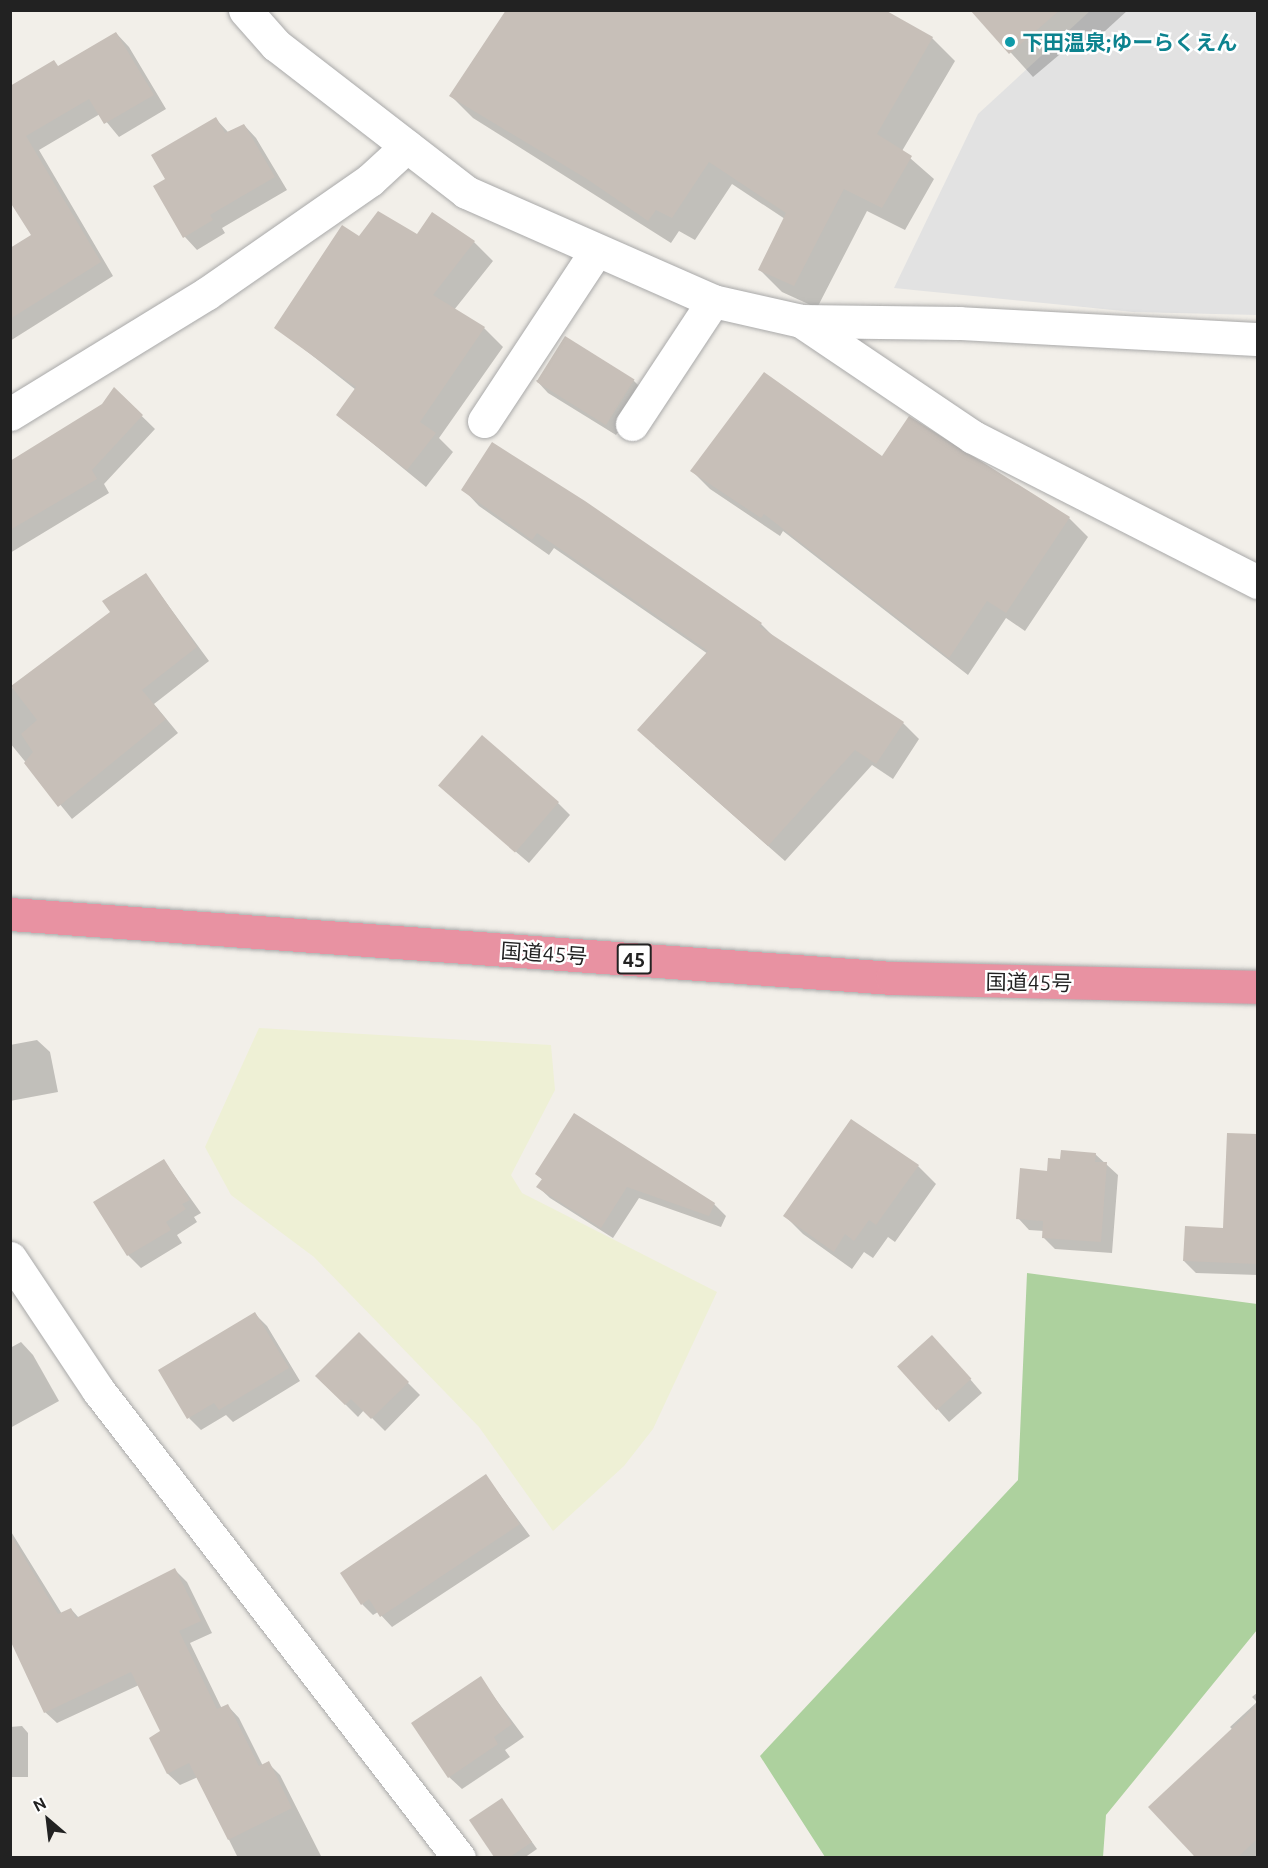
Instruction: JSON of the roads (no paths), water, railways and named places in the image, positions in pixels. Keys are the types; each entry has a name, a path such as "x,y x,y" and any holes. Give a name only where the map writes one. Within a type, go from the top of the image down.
{"highway":[{"name":"国道45号","path":"10,914 892,978 1257,987"}],"street":[{"path":"245,10 276,45 466,192 596,252 713,302 801,321 959,323 1257,339"},
{"path":"10,414 206,294 370,180 407,146"},
{"path":"484,421 596,252"},
{"path":"632,424 713,302"},
{"path":"801,321 973,437 1257,582"},
{"path":"10,1258 98,1390 446,1854"}],"place":[{"name":"下田温泉;ゆーらくえん","path":"1010,42"}]}
